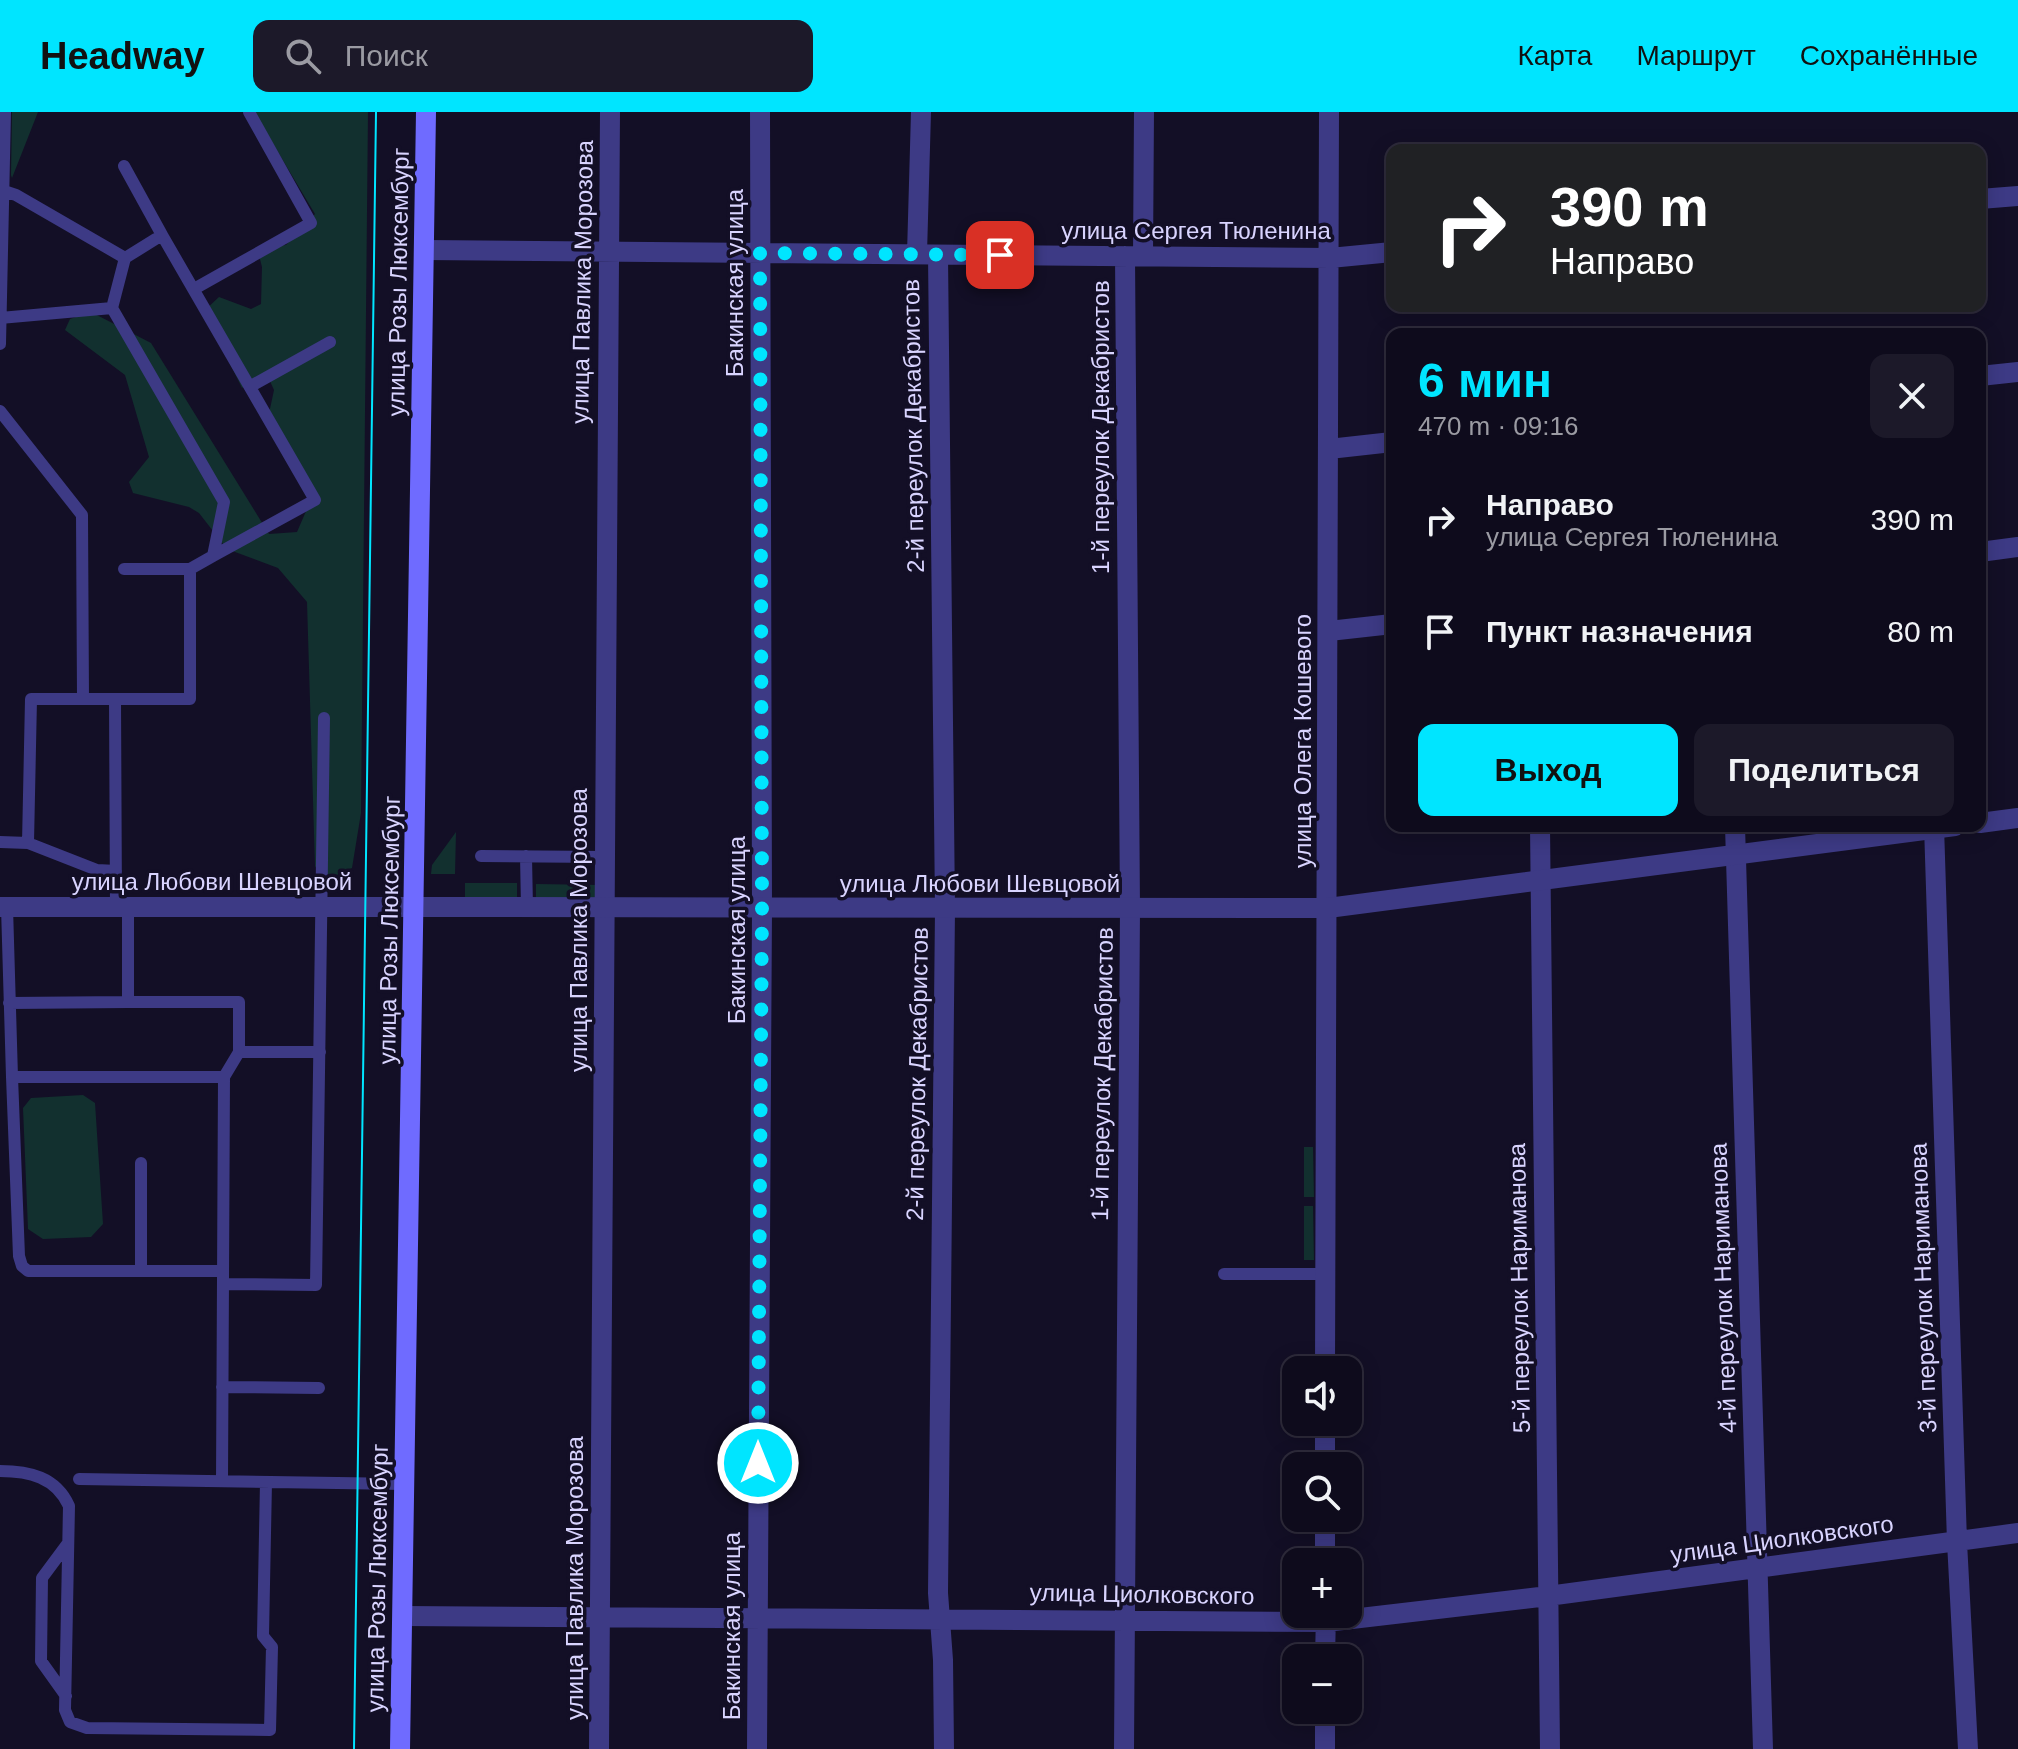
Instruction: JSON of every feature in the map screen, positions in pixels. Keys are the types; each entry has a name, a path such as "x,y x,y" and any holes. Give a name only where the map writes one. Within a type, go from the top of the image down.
{"main road":[{"name":"улица Розы Люксембург","path":"400,1749 426,112"}],"street":[{"name":"улица Павлика Морозова","path":"599,1749 610,112"},
{"name":"Бакинская улица","path":"757,1749 762,908 760,112"},
{"name":"2-й переулок Декабристов","path":"921,112 945,909 938,1593 944,1749"},
{"name":"1-й переулок Декабристов","path":"1124,1749 1134,256 1144,112"},
{"name":"улица Олега Кошевого","path":"1325,1356 1329,112"},
{"path":"1986,199 2018,196"},
{"name":"улица Сергея Тюленина","path":"424,250 1330,258 1386,253"},
{"path":"1986,375 2018,372"},
{"path":"1329,449 1386,443"},
{"path":"1986,551 2018,547"},
{"path":"1329,631 1386,625"},
{"path":"1986,822 2018,818"},
{"name":"5-й переулок Нариманова","path":"1540,832 1550,1749"},
{"name":"4-й переулок Нариманова","path":"1735,832 1763,1749"},
{"name":"улица Любови Шевцовой","path":"3,907 1328,908 1903,832"},
{"name":"3-й переулок Нариманова","path":"1941,832 1957,1542 1968,1749"},
{"name":"улица Циолковского","path":"1362,1614 1548,1596 2018,1533"},
{"name":"улица Циолковского","path":"403,1616 1282,1618"},
{"path":"1325,1724 1325,1749"}],"lane":[{"path":"0,344 5,112"},
{"path":"194,289 311,223 249,112"},
{"path":"124,166 315,500 190,569 124,569"},
{"path":"2,182 16,195 125,258"},
{"path":"162,235 125,258 112,308 224,502 213,556"},
{"path":"0,318 112,308"},
{"path":"251,386 330,342"},
{"path":"0,411 82,515 83,699"},
{"path":"28,843 31,699 190,699 190,569"},
{"path":"115,699 116,871 122,907 128,1002"},
{"path":"3,907 19,1256 22,1266 28,1271 141,1271 316,1285 324,718"},
{"path":"0,842 28,843 97,870 116,871"},
{"path":"481,856 605,857"},
{"path":"526,856 527,908"},
{"path":"9,1003 239,1002 239,1052 224,1077 222,1481"},
{"path":"239,1052 320,1052"},
{"path":"12,1077 224,1077"},
{"path":"141,1163 141,1271"},
{"path":"1224,1274 1325,1274"},
{"path":"222,1387 319,1388"},
{"path":"0,1471 24,1471 38,1475 65,1498 69,1506 67,1716 76,1725 87,1728 270,1730 272,1647 263,1636 266,1482"},
{"path":"79,1479 404,1484"},
{"path":"66,1696 41,1661 42,1578 68,1542"},
{"path":"42,1619 67,1620"}],"green space":[{"path":"12,112 38,112 12,178 11,175"},
{"path":"254,112 368,112 361,813 352,868 332,878 321,877 315,866 307,602 278,568 227,549 199,513 189,507 133,493 129,482 149,457 125,375 65,330 70,319 91,312 151,343 269,534 297,532 310,502 267,423 274,390 269,379 259,376 242,388 204,311 219,297 251,309 261,304 262,267 257,247 286,245 315,214"},
{"path":"456,832 455,874 431,874 432,865"},
{"path":"465,883 517,883 517,901 465,901"},
{"path":"536,884 600,885 600,902 536,902"},
{"path":"83,1095 95,1103 103,1224 91,1237 43,1239 28,1229 23,1108 31,1098"},
{"path":"1304,1147 1313,1147 1314,1197 1304,1197"},
{"path":"1304,1206 1313,1206 1314,1260 1304,1260"}],"tram line":[{"path":"354,1749 376,112"}],"route":[{"path":"758,1463 762,908 760,253 1000,255"}]}
